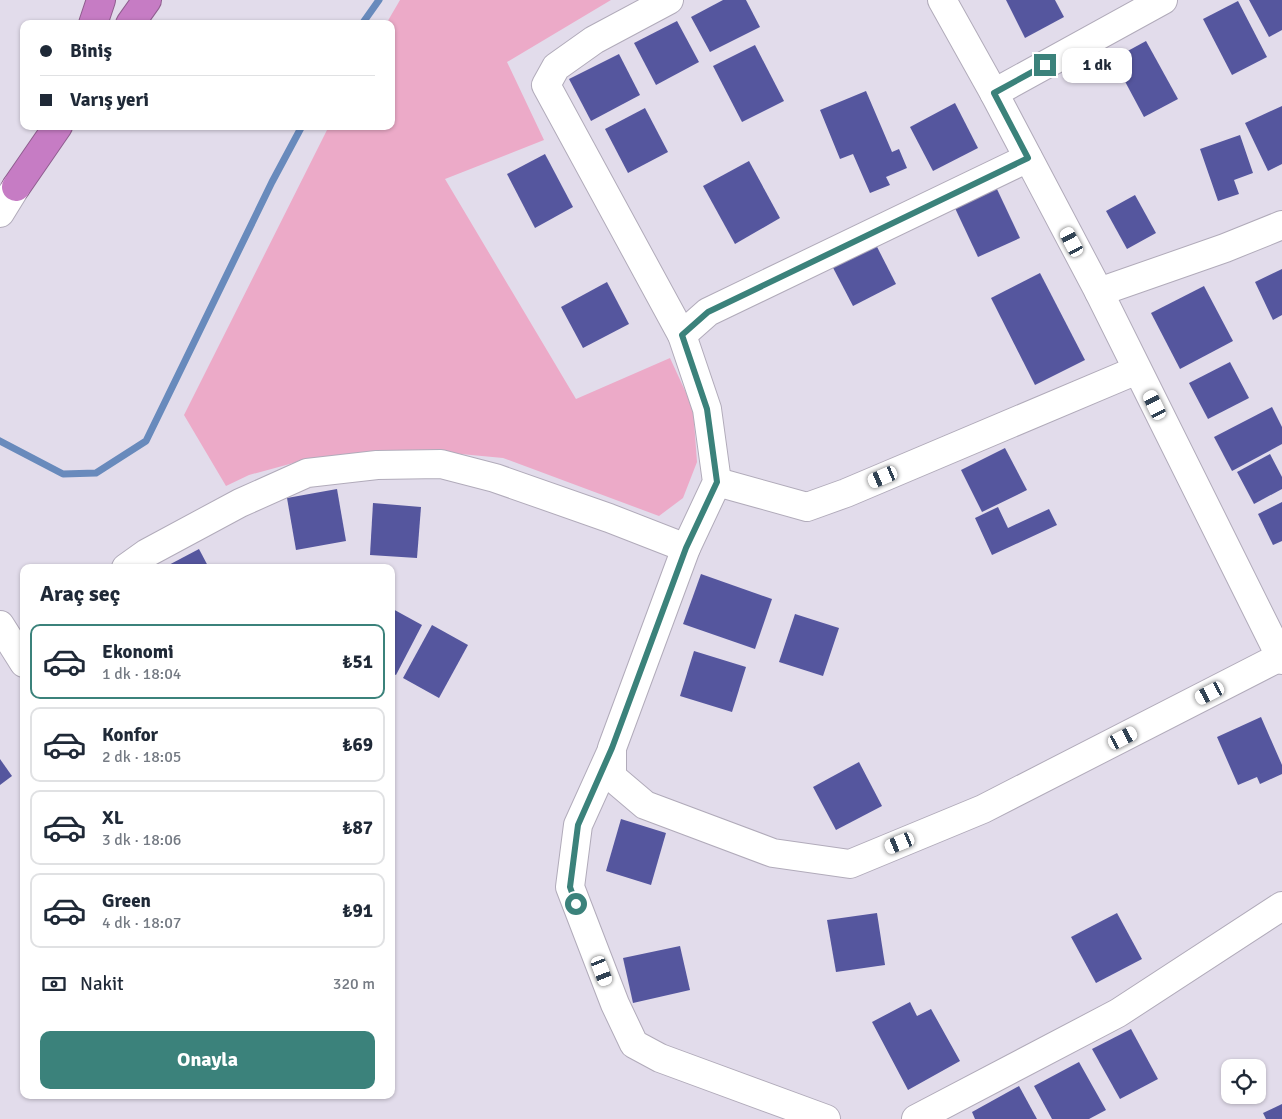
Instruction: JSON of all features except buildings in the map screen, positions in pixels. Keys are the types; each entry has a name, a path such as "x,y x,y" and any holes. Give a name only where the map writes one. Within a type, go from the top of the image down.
{"highway":[{"path":"86,0 86,20"},
{"path":"94,20 101,0"},
{"path":"133,20 147,0"},
{"path":"16,187 44,130"},
{"path":"16,187 55,130"}],"street":[{"path":"669,0 594,40 556,67 546,85 682,335 707,409 717,482 686,548 612,748 578,825 570,887 615,1004 634,1044 660,1058 826,1119"},
{"path":"612,748 612,777 645,805 774,853 850,864 983,809 1281,659 1099,292 994,93 942,0"},
{"path":"994,93 1163,0"},
{"path":"682,335 708,312 1028,158"},
{"path":"0,212 16,187"},
{"path":"1099,292 1225,248 1282,225"},
{"path":"717,482 807,507 846,493 1137,370"},
{"path":"132,564 147,553 240,503 307,473 377,466 440,464 495,478 609,518 686,548"},
{"path":"916,1119 1118,1013 1282,906"}],"shaded area":[{"path":"400,0 611,0 507,62 544,140 445,179 576,399 670,358 693,408 697,462 683,498 659,516 503,458 429,451 372,452 308,459 249,475 226,486 184,415 327,130 395,130 395,20 388,20"}],"waterway":[{"path":"365,20 379,0"},
{"path":"0,441 63,474 96,473 146,441 272,182 300,130"}],"route":[{"path":"576,904 570,887 578,825 612,748 686,548 717,482 707,409 682,335 708,312 1028,158 994,93 1045,65"}]}
